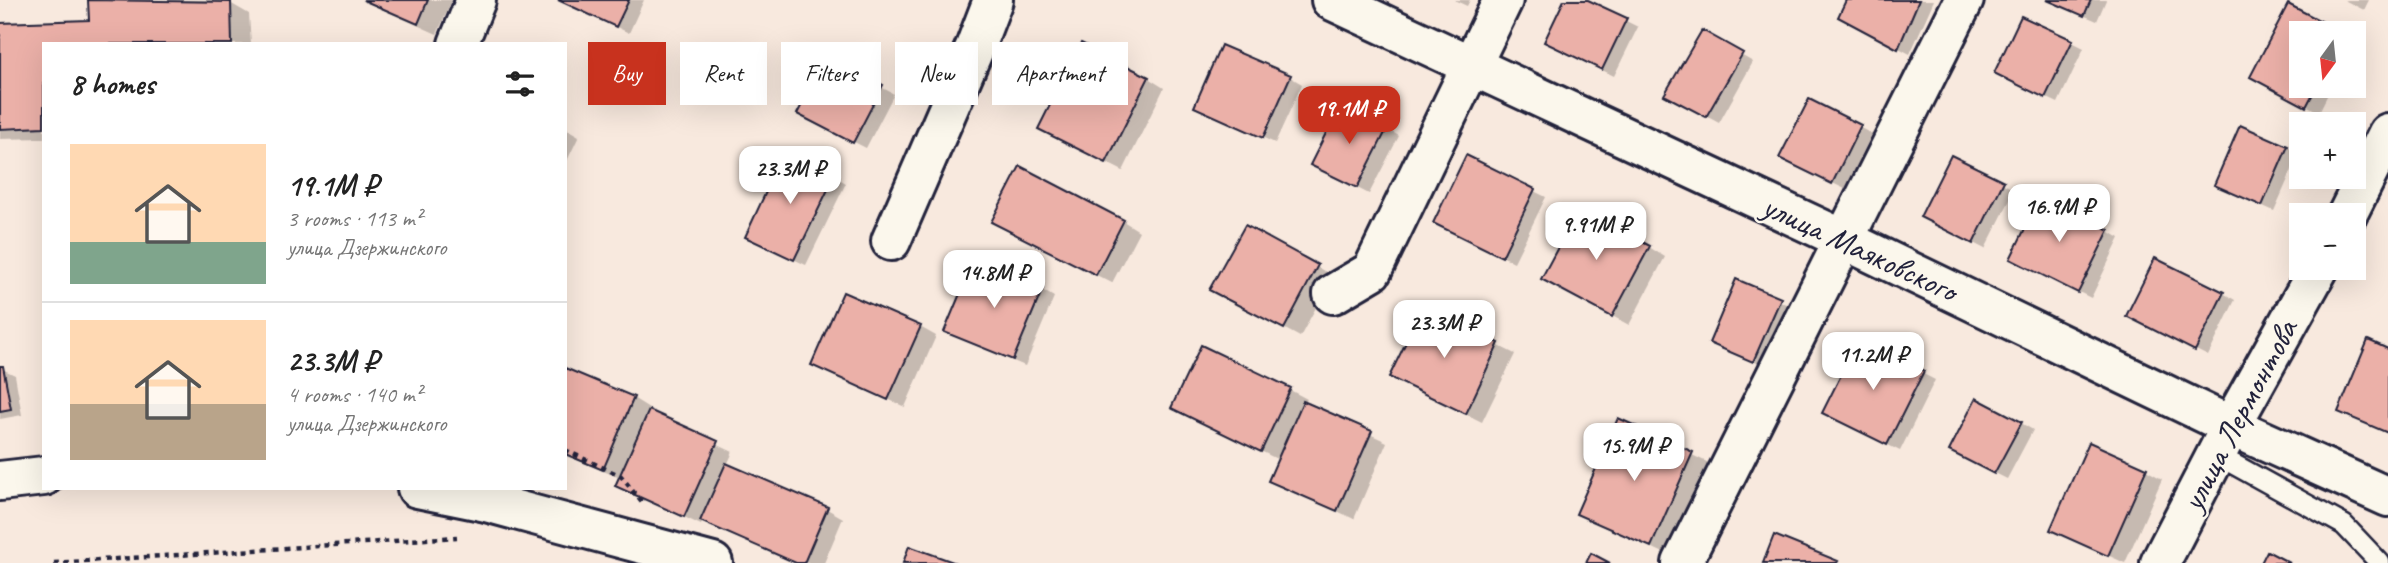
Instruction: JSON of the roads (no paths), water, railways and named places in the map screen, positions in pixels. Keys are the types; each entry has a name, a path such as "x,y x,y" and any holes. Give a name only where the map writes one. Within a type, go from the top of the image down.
{"street":[{"path":"459,42 477,0"},
{"path":"891,241 993,0"},
{"name":"улица Маяковского","path":"1331,0 1845,240 2224,441 2388,497"},
{"path":"1333,294 1372,271 1503,0"},
{"path":"1682,563 1964,0"},
{"path":"2353,203 2388,133"},
{"name":"улица Лермонтова","path":"2160,563 2312,280"},
{"path":"0,481 42,476"},
{"path":"427,490 486,502 713,563"}],"lane":[{"path":"2224,441 2344,525 2380,563"}]}
